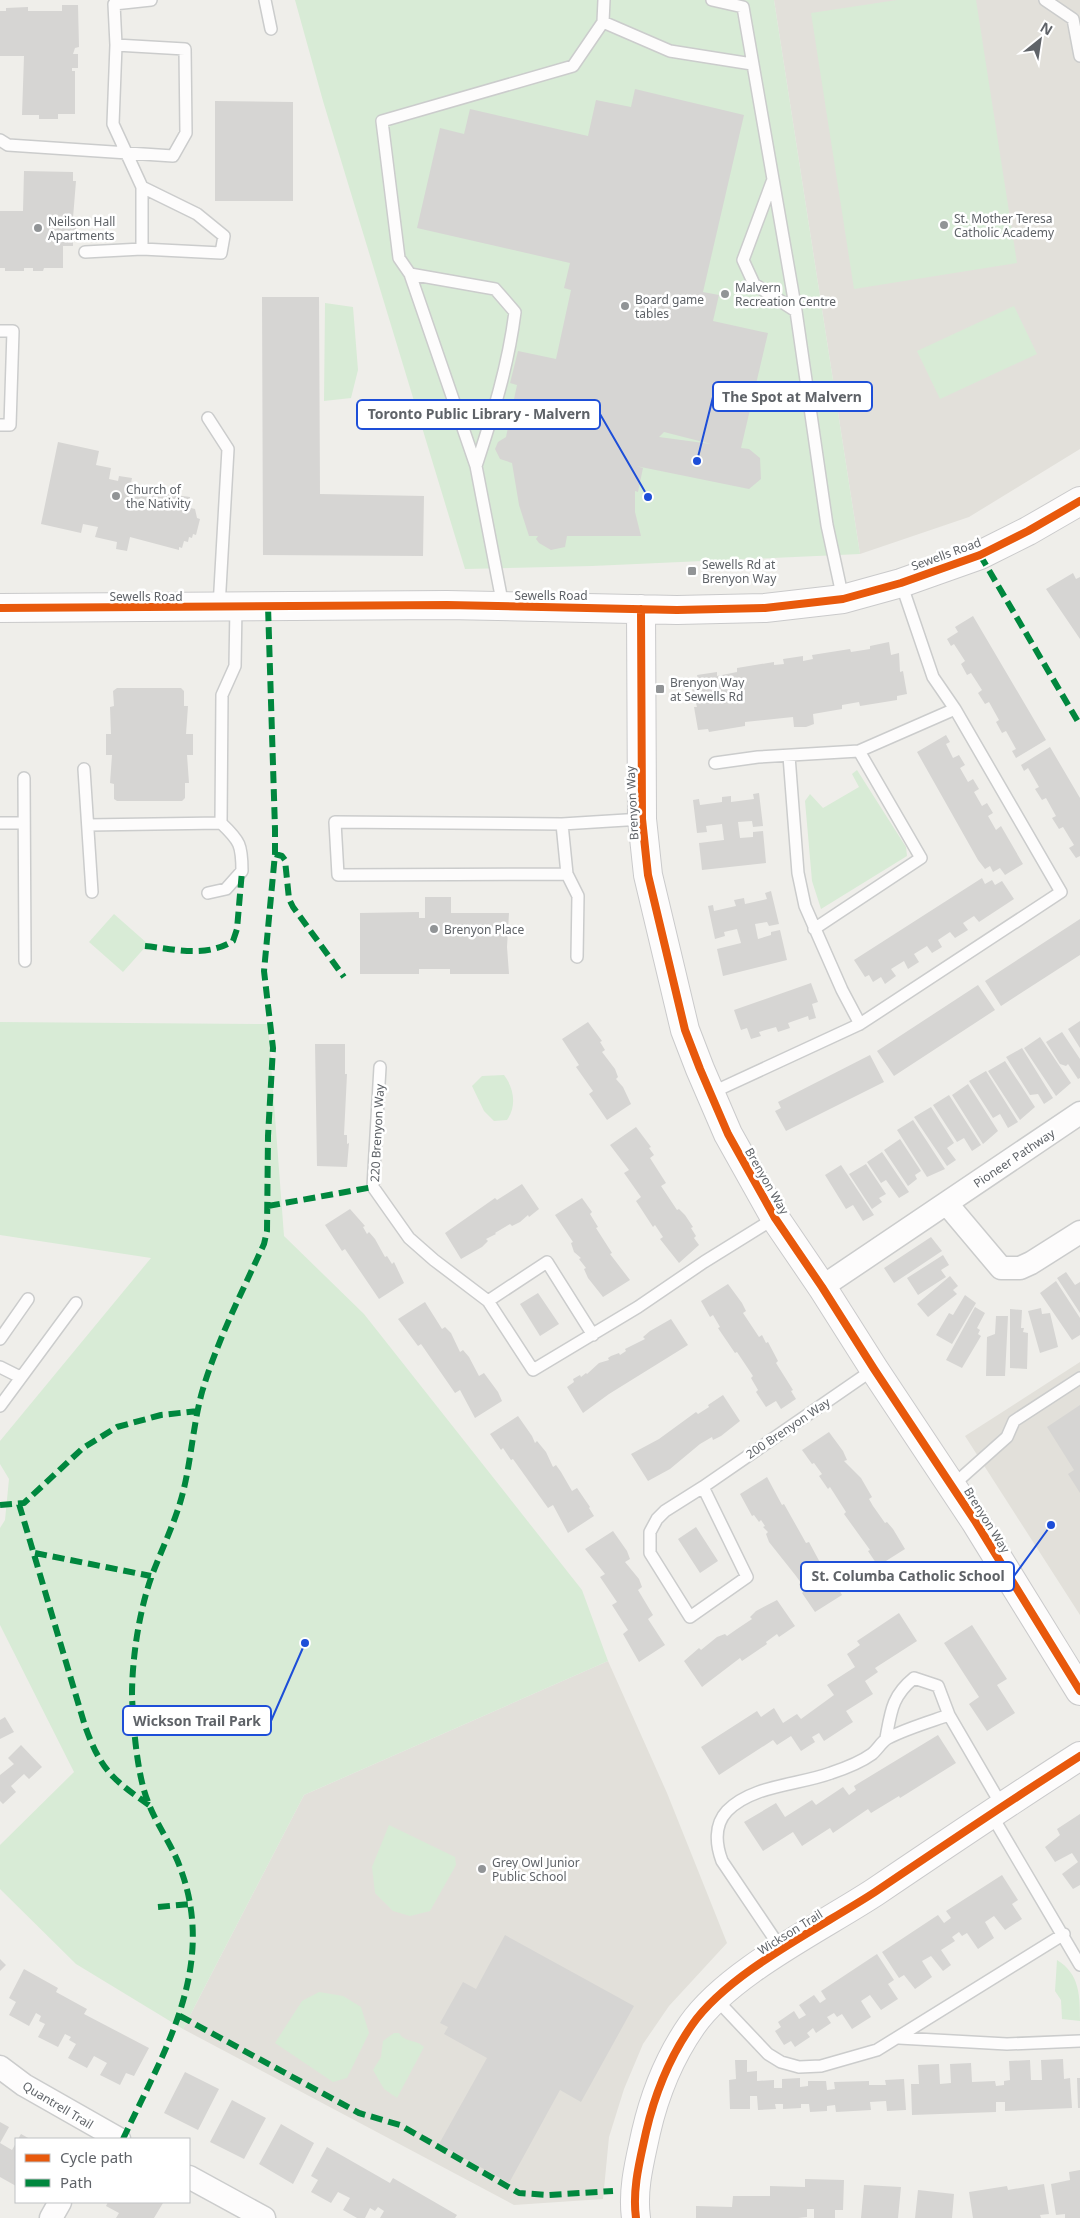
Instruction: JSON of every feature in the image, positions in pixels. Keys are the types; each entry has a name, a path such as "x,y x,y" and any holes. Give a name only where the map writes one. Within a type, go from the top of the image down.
{"street":[{"name":"Sewells Road","path":"0,608 228,606 765,608 842,598 901,583 980,555 1028,531 1080,501"},
{"name":"Brenyon Way","path":"641,609 642,819 648,875 685,1030 732,1141 775,1218 952,1486 1080,1691"},
{"name":"Pioneer Pathway","path":"822,1287 1080,1113"},
{"path":"947,1204 1001,1268 1020,1268 1032,1263 1080,1232"},
{"name":"Wickson Trail","path":"636,2218 636,2180 639,2158 655,2098 670,2062 693,2024 715,1998 782,1950 873,1893 1080,1756"},
{"name":"Quantrell Trail","path":"0,2067 96,2134 114,2138"},
{"path":"190,2178 264,2218"},
{"path":"51,2218 59,2203"}],"lane":[{"path":"142,250 142,187 113,124 116,45 114,4 151,0"},
{"path":"265,0 271,29"},
{"path":"503,606 476,466 410,274 399,258 382,121 573,66 602,22 604,0"},
{"path":"712,0 742,7 796,311 827,526 842,598"},
{"path":"1045,0 1073,18 1080,56"},
{"path":"602,22 670,50 752,64"},
{"path":"0,140 8,145 173,156 186,133 185,48 116,45"},
{"path":"772,180 743,260 754,284 796,311"},
{"path":"85,252 142,250 221,253 224,236 197,214 142,187"},
{"path":"410,274 494,290 514,312 502,386 476,466"},
{"path":"0,331 13,331 10,425 0,424"},
{"path":"208,418 228,449 228,606 235,666 222,695 221,823"},
{"path":"711,1093 860,1024 1061,892 955,709 934,677 901,583"},
{"path":"715,763 758,757 859,752 955,709"},
{"path":"814,929 921,858 859,752"},
{"path":"789,756 798,873 804,906 860,1024"},
{"path":"84,769 92,892"},
{"path":"24,778 25,961"},
{"path":"567,874 338,874 335,822 562,824 642,819"},
{"path":"0,823 24,823"},
{"path":"88,825 221,823 238,839 242,851 242,871 226,889 208,893"},
{"path":"562,824 567,874 578,896 577,956"},
{"name":"220 Brenyon Way","path":"380,1067 373,1187 409,1238 488,1301 533,1370 593,1335 775,1218"},
{"path":"488,1301 547,1262 593,1335"},
{"path":"0,1339 28,1299"},
{"path":"0,1406 76,1303"},
{"path":"0,1367 20,1377"},
{"name":"200 Brenyon Way","path":"703,1487 747,1577 690,1617 650,1553 649,1540 652,1526 660,1514 703,1487 874,1369"},
{"path":"952,1486 1006,1437 1014,1421 1080,1378"},
{"path":"886,1738 893,1704 902,1688 914,1678 938,1686 949,1715 997,1810 1080,1965"},
{"path":"782,1950 722,1861 717,1845 718,1830 723,1817 728,1810 744,1799 778,1786 830,1774 872,1754 886,1738 949,1715"},
{"path":"715,1998 768,2054 781,2062 799,2067 821,2066 850,2060 877,2050 1064,1934"},
{"path":"899,2038 1007,2044 1080,2042"}],"shaded area":[{"name":"St. Mother Teresa Catholic Academy","path":"774,0 1080,0 1080,449 969,517 860,554"},
{"path":"1080,1362 1080,1615 965,1436"},
{"name":"Grey Owl Junior Public School","path":"608,1661 667,1793 727,1943 669,2006 643,2044 624,2089 609,2137 603,2199 514,2205 183,2029 304,1795"}],"green space":[{"path":"295,0 774,0 860,554 592,566 465,569 323,101"},
{"path":"897,0 976,0 1017,263 854,289 811,13"},
{"path":"325,303 353,307 358,370 351,398 324,401"},
{"path":"1014,306 1037,354 940,399 917,351"},
{"path":"857,770 906,847 907,856 821,909 812,881 805,801 810,794 823,808 859,787 852,774"},
{"path":"114,914 148,944 123,972 89,942"},
{"path":"0,1022 268,1024 284,1236 364,1314 582,1590 608,1661 304,1795 183,2029 76,1964 0,1889 0,1845 74,1772 0,1625 0,1528 5,1520 9,1479 0,1464 0,1441 151,1258 0,1235"},
{"path":"504,1075 512,1091 512,1109 507,1120 494,1121 484,1111 472,1086 482,1076"},
{"path":"389,1825 455,1857 456,1865 430,1911 410,1916 393,1911 375,1893 372,1867"},
{"path":"1057,1960 1070,1972 1077,1986 1080,2003 1080,2021 1062,2019 1061,2000 1055,1991"},
{"path":"319,1992 343,1996 361,2007 369,2033 347,2078 333,2082 275,2043 302,2001"},
{"path":"394,2033 399,2033 404,2038 424,2047 397,2098 384,2089 373,2070 381,2057 383,2041"}],"building":[{"path":"62,5 78,5 79,47 75,48 73,54 78,54 78,68 72,68 72,71 75,71 75,114 58,114 58,119 39,119 39,115 22,115 24,56 0,56 0,11 6,11 6,8 28,7 28,11 62,11"},
{"name":"Malvern Recreation Centre","path":"635,89 744,115 703,292 719,295 713,321 768,333 741,448 749,449 760,458 761,479 749,489 636,466 643,468 638,492 635,491 635,512 641,536 567,536 565,547 551,550 539,543 536,539 538,536 529,536 519,505 512,463 500,459 495,449 498,442 506,437 517,385 510,383 518,351 556,359 571,290 564,288 570,263 417,228 440,128 464,134 470,109 588,136 596,100 631,107","holes":["664,432 711,444 659,437"]},
{"path":"215,101 293,102 293,201 215,201"},
{"name":"Neilson Hall Apartments","path":"24,171 73,172 73,181 76,181 73,218 76,218 76,237 73,237 73,246 63,246 63,268 44,268 43,271 33,271 33,268 24,268 24,271 5,271 5,268 0,268 0,211 23,211"},
{"path":"262,297 319,297 320,494 424,496 423,556 263,555"},
{"name":"Church of the Nativity","path":"58,442 99,451 96,465 111,468 109,479 118,481 119,476 132,478 130,489 190,497 190,500 192,500 191,508 195,509 197,518 200,519 196,535 193,534 192,538 189,537 188,542 184,541 182,548 179,547 179,550 130,537 127,551 116,549 117,542 95,537 98,527 83,524 81,533 41,524"},
{"path":"1073,573 1076,579 1080,577 1080,639 1046,589"},
{"path":"973,616 1046,740 1016,758 1012,751 1016,749 1006,731 1002,733 996,722 999,720 989,702 985,704 978,693 982,690 971,673 967,675 961,664 965,661 954,644 951,646 947,639 958,632 955,627"},
{"path":"889,642 891,655 899,653 900,672 903,671 907,694 897,696 897,700 860,706 859,702 842,705 842,709 813,714 814,724 806,727 794,727 793,717 745,722 745,726 709,732 708,729 698,730 694,707 697,707 692,689 700,688 697,675 717,672 717,676 737,672 737,668 774,662 774,665 784,664 783,659 803,656 803,661 813,659 812,655 850,649 851,652 870,649 870,646"},
{"path":"117,688 181,688 184,691 184,706 188,706 186,734 193,734 193,755 187,755 189,783 185,783 185,798 182,801 117,801 114,799 114,784 110,783 112,755 106,755 106,734 111,734 110,707 114,706 113,691"},
{"path":"946,735 950,742 946,744 953,758 959,755 965,765 960,768 968,782 973,779 979,789 974,792 982,806 987,803 993,813 988,816 996,830 1001,826 1023,864 1005,875 1000,868 993,872 990,866 985,869 978,860 917,752"},
{"path":"1050,747 1080,798 1080,856 1076,858 1069,848 1074,845 1063,827 1059,829 1052,818 1056,816 1046,798 1042,800 1035,789 1039,787 1028,768 1024,771 1021,765"},
{"path":"759,793 763,826 753,827 752,821 738,822 740,838 753,837 753,832 763,831 766,863 702,870 699,843 724,840 722,824 706,826 707,832 697,833 693,800 699,799 700,805 722,802 722,797 731,796 731,802 754,799 753,794"},
{"path":"982,878 985,884 992,880 995,885 1002,881 1014,899 979,922 974,916 963,923 968,930 955,938 950,932 938,940 942,947 932,953 927,946 914,954 919,962 908,969 904,961 891,969 896,976 885,984 881,977 873,982 869,975 865,977 854,960"},
{"path":"771,891 779,924 769,926 767,922 755,924 758,939 771,935 771,932 780,930 787,960 723,976 717,949 741,943 737,929 724,932 725,936 715,939 708,906 713,905 714,911 736,906 734,900 744,898 745,904 767,899 765,893"},
{"name":"Brenyon Place","path":"425,897 451,897 451,913 509,913 507,947 509,974 450,974 450,969 419,969 419,974 360,974 360,913 419,912 419,918 425,918"},
{"path":"1080,919 1080,955 1001,1006 985,981"},
{"path":"811,983 818,1002 812,1004 816,1018 809,1020 808,1016 788,1023 790,1028 778,1032 776,1027 759,1032 761,1036 751,1039 747,1028 741,1030 734,1010"},
{"path":"978,985 995,1010 894,1076 877,1051"},
{"path":"1080,1021 1080,1048 1068,1029"},
{"path":"588,1022 602,1041 600,1042 605,1050 602,1052 615,1069 618,1077 616,1079 623,1087 631,1104 607,1120 589,1094 593,1091 576,1067 579,1065 562,1039"},
{"path":"1062,1032 1080,1059 1080,1078 1078,1079 1068,1064 1066,1066 1060,1064 1046,1042"},
{"path":"1040,1037 1071,1083 1056,1096 1024,1048"},
{"path":"315,1044 345,1044 345,1074 347,1074 344,1135 347,1135 347,1144 349,1143 347,1167 317,1166"},
{"path":"1022,1048 1053,1098 1044,1104 1038,1094 1030,1095 1006,1057"},
{"path":"870,1055 884,1082 786,1131 775,1111 781,1108 778,1102"},
{"path":"1005,1061 1035,1107 1020,1120 988,1071"},
{"path":"986,1071 1018,1122 1008,1128 1000,1114 993,1118 969,1081"},
{"path":"968,1084 998,1131 983,1144 952,1095"},
{"path":"949,1095 981,1145 972,1151 964,1138 957,1142 933,1105"},
{"path":"931,1107 954,1143 947,1148 956,1160 947,1166 914,1117"},
{"path":"913,1120 945,1169 927,1177 897,1130"},
{"path":"636,1127 651,1147 649,1148 654,1155 650,1158 666,1183 661,1186 677,1210 679,1209 685,1215 693,1227 691,1228 696,1236 694,1238 699,1245 679,1263 660,1239 663,1237 655,1225 653,1227 636,1201 641,1197 624,1173 629,1170 610,1145"},
{"path":"900,1139 921,1171 915,1175 917,1179 908,1186 884,1150"},
{"path":"882,1152 909,1192 899,1198 886,1180 881,1183 867,1162"},
{"path":"866,1164 886,1194 879,1198 882,1202 872,1209 849,1174"},
{"path":"841,1165 874,1215 863,1221 853,1205 846,1209 825,1175"},
{"path":"522,1184 539,1209 520,1222 512,1226 510,1224 495,1233 486,1239 488,1241 482,1247 461,1259 445,1233 495,1198 497,1200"},
{"path":"582,1198 592,1212 590,1214 598,1227 596,1228 612,1253 610,1254 630,1280 603,1297 588,1278 584,1269 586,1268 579,1259 581,1258 574,1252 571,1243 573,1242 555,1215"},
{"path":"350,1209 365,1226 363,1227 367,1234 369,1232 375,1239 385,1257 387,1256 392,1264 394,1262 404,1283 379,1299 345,1249 342,1251 325,1225"},
{"path":"931,1237 942,1251 894,1283 884,1268"},
{"path":"943,1255 949,1265 941,1270 946,1277 918,1295 907,1278"},
{"path":"1066,1272 1075,1285 1080,1282 1080,1313 1057,1278"},
{"path":"950,1276 958,1286 953,1290 957,1294 928,1317 917,1304"},
{"path":"1056,1281 1080,1318 1080,1335 1072,1340 1040,1293"},
{"path":"728,1284 742,1303 746,1311 743,1313 759,1337 762,1335 766,1343 768,1342 778,1361 776,1363 793,1390 791,1391 796,1399 781,1409 776,1401 766,1407 756,1392 758,1390 751,1378 753,1376 718,1328 720,1327 713,1315 710,1317 701,1301"},
{"path":"538,1293 559,1324 540,1336 520,1304"},
{"path":"965,1295 976,1303 952,1344 936,1335 949,1313 953,1315"},
{"path":"425,1302 442,1329 445,1327 451,1333 460,1352 463,1350 469,1357 479,1376 484,1373 498,1392 502,1401 475,1418 460,1390 455,1393 421,1344 418,1346 398,1319"},
{"path":"975,1307 985,1313 977,1328 980,1330 978,1334 981,1336 962,1368 946,1360"},
{"path":"1041,1308 1042,1314 1050,1313 1058,1347 1040,1353 1028,1311"},
{"path":"1010,1309 1022,1310 1021,1328 1024,1328 1023,1332 1028,1333 1027,1369 1010,1368"},
{"path":"996,1316 1008,1316 1005,1376 986,1376 987,1337 995,1334"},
{"path":"671,1319 688,1345 609,1394 583,1413 567,1387 574,1382 573,1379 587,1374 599,1363 609,1360 608,1358 611,1356 619,1353 620,1355 626,1351 625,1349 645,1339 643,1337 650,1331"},
{"path":"723,1395 740,1421 721,1436 713,1440 712,1437 700,1444 670,1469 648,1481 631,1454 659,1439 696,1412 698,1414 709,1407 708,1405"},
{"path":"1080,1405 1080,1493 1068,1474 1074,1470 1047,1427"},
{"path":"518,1416 535,1443 537,1441 546,1452 553,1467 556,1465 572,1491 577,1488 594,1516 568,1533 553,1505 548,1508 513,1459 511,1460 503,1448 501,1450 490,1434"},
{"path":"829,1432 843,1451 847,1460 844,1461 861,1478 872,1497 869,1499 873,1506 885,1523 887,1522 893,1529 905,1549 878,1566 868,1551 870,1550 844,1514 846,1512 830,1487 828,1489 819,1476 822,1474 802,1450"},
{"path":"767,1477 806,1543 809,1542 830,1581 833,1579 842,1595 815,1612 802,1593 799,1584 801,1583 769,1542 766,1534 768,1532 763,1527 765,1526 761,1520 759,1522 754,1515 752,1516 740,1494"},
{"path":"696,1527 718,1561 700,1573 678,1539"},
{"path":"613,1531 627,1551 630,1559 625,1562 639,1579 642,1587 638,1590 653,1615 648,1619 665,1645 639,1662 623,1634 628,1630 612,1605 617,1602 600,1577 605,1574 585,1549"},
{"path":"777,1600 795,1626 779,1637 777,1634 766,1642 767,1644 742,1661 740,1658 702,1687 684,1661 699,1648 701,1650 717,1637 725,1634 727,1636 752,1619 750,1617 756,1611"},
{"path":"899,1613 917,1641 875,1668 878,1672 865,1681 873,1694 846,1711 853,1722 824,1741 819,1733 812,1737 815,1742 801,1751 791,1736 777,1745 773,1740 719,1775 701,1747 757,1711 761,1717 774,1708 783,1723 797,1714 801,1719 834,1695 827,1685 855,1667 847,1654 860,1645 857,1641"},
{"path":"972,1625 1007,1679 997,1685 1015,1713 987,1731 969,1704 979,1697 944,1643"},
{"path":"5,1717 14,1732 0,1739 0,1720"},
{"path":"938,1735 956,1763 900,1798 899,1796 871,1813 868,1809 833,1833 830,1828 802,1846 793,1832 763,1851 744,1822 776,1803 785,1817 812,1800 816,1805 843,1787 849,1795 856,1790 854,1786"},
{"path":"21,1745 42,1767 29,1779 24,1774 11,1786 16,1792 3,1804 0,1801 0,1775 14,1764 8,1758"},
{"path":"1080,1814 1080,1885 1073,1889 1062,1874 1078,1862 1072,1853 1055,1862 1045,1847 1060,1835 1057,1829"},
{"path":"1002,1875 1018,1900 1012,1904 1022,1919 1005,1930 994,1916 985,1922 994,1938 978,1949 967,1933 962,1936 959,1932 952,1937 955,1941 941,1950 951,1965 943,1971 931,1956 922,1961 932,1977 915,1989 904,1975 899,1978 882,1952 938,1915 944,1923 951,1918 946,1911"},
{"path":"505,1935 634,2006 581,2102 560,2090 509,2183 439,2144 487,2058 444,2034 448,2027 440,2023 463,1982 476,1989"},
{"path":"877,1954 894,1980 888,1984 898,1999 881,2010 870,1995 861,2001 871,2017 852,2029 842,2014 837,2017 834,2013 827,2017 831,2023 816,2033 813,2028 807,2033 810,2037 795,2047 791,2041 784,2045 775,2031 781,2027 778,2022 794,2011 799,2019 806,2015 799,2005 814,1995 820,2003 826,1999 821,1991"},
{"path":"0,1959 6,1965 0,1971"},
{"path":"24,1969 58,1988 56,1992 87,2009 84,2014 149,2048 134,2076 126,2073 120,2085 100,2075 107,2063 94,2056 87,2068 68,2058 76,2044 69,2040 71,2037 65,2034 58,2047 38,2037 45,2024 39,2021 41,2016 36,2013 29,2026 9,2015 16,2002 9,1998"},
{"path":"1063,2059 1064,2079 1070,2078 1072,2108 1005,2111 1005,2102 996,2102 996,2112 912,2115 911,2084 919,2084 918,2065 939,2064 940,2084 951,2083 950,2064 971,2063 972,2082 995,2081 996,2086 1004,2085 1004,2081 1010,2080 1009,2061 1030,2060 1031,2080 1042,2080 1041,2060"},
{"path":"735,2060 747,2060 747,2072 757,2071 757,2081 774,2080 774,2088 782,2088 782,2079 800,2078 800,2087 808,2086 808,2081 826,2081 827,2090 835,2089 834,2082 869,2081 869,2085 886,2085 885,2080 904,2079 906,2110 887,2111 886,2101 870,2102 871,2110 836,2112 835,2105 827,2106 827,2111 810,2112 809,2104 801,2104 801,2108 783,2109 783,2104 775,2104 776,2109 758,2110 757,2096 750,2096 750,2109 730,2109 729,2080 736,2079"},
{"path":"185,2072 219,2089 198,2130 164,2113"},
{"path":"1077,2078 1080,2078 1080,2108 1078,2108"},
{"path":"232,2100 266,2118 244,2159 210,2142"},
{"path":"0,2122 9,2127 0,2143"},
{"path":"281,2124 314,2143 293,2184 259,2164"},
{"path":"21,2134 28,2138 19,2138"},
{"path":"0,2143 12,2150 15,2145 15,2185 0,2177"},
{"path":"327,2147 390,2183 393,2178 457,2215 455,2218 380,2218 384,2211 378,2207 375,2211 370,2208 365,2218 357,2218 343,2210 350,2198 338,2192 331,2203 311,2192 318,2180 311,2176"},
{"path":"1080,2170 1080,2218 1065,2218 1065,2214 1056,2215 1051,2184 1070,2180 1069,2172"},
{"path":"805,2179 844,2180 843,2210 835,2210 835,2218 814,2218 814,2209 807,2209 807,2217 798,2218 696,2218 696,2206 732,2207 733,2196 770,2196 770,2186 805,2187"},
{"path":"1044,2184 1049,2214 1040,2215 1041,2218 973,2218 969,2192 1007,2186 1008,2190"},
{"path":"864,2185 901,2187 898,2218 861,2218"},
{"path":"918,2190 954,2194 952,2218 915,2218"},
{"path":"108,2203 163,2203 154,2218 116,2218 119,2213 106,2206"}],"marked path":[{"path":"980,555 1080,725"},
{"path":"123,2138 154,2075 180,2009 189,1976 193,1942 190,1906 181,1870 148,1802 138,1764 132,1695 137,1636 147,1591 177,1513 184,1489 199,1406 208,1373 230,1317 264,1244 267,1231 268,1136 273,1048 264,971 275,854 268,606"},
{"path":"275,854 282,856 285,860 289,899 293,907 344,977"},
{"path":"145,946 201,951 233,941 237,929 242,871"},
{"path":"268,1206 373,1187"},
{"path":"0,1505 24,1503 83,1448 117,1427 161,1415 198,1411"},
{"path":"19,1504 91,1741 109,1772 126,1788 149,1805"},
{"path":"35,1553 151,1576"},
{"path":"158,1907 190,1904"},
{"path":"180,2016 359,2113 400,2125 519,2193 549,2195 613,2191"}],"cycle path":[{"path":"0,608 447,605 677,610 765,608 843,599 901,583 980,555 1028,531 1080,501"},
{"path":"641,609 642,819 648,875 685,1030 700,1069 728,1134 775,1218 975,1521 1080,1691"},
{"path":"636,2218 635,2196 637,2175 654,2103 676,2050 692,2025 708,2006 728,1987 777,1952 875,1892 1080,1756"}],"place":[{"name":"St. Mother Teresa Catholic Academy","path":"944,225"},
{"name":"Neilson Hall Apartments","path":"38,228"},
{"name":"Malvern Recreation Centre","path":"725,294"},
{"name":"Board game tables","path":"625,306"},
{"name":"The Spot at Malvern","path":"697,461"},
{"name":"Church of the Nativity","path":"116,496"},
{"name":"Toronto Public Library - Malvern","path":"648,497"},
{"name":"Sewells Rd at Brenyon Way","path":"692,571"},
{"name":"Brenyon Way at Sewells Rd","path":"660,689"},
{"name":"Brenyon Place","path":"434,929"},
{"name":"St. Columba Catholic School","path":"1051,1525"},
{"name":"Wickson Trail Park","path":"305,1643"},
{"name":"Grey Owl Junior Public School","path":"482,1869"}]}
